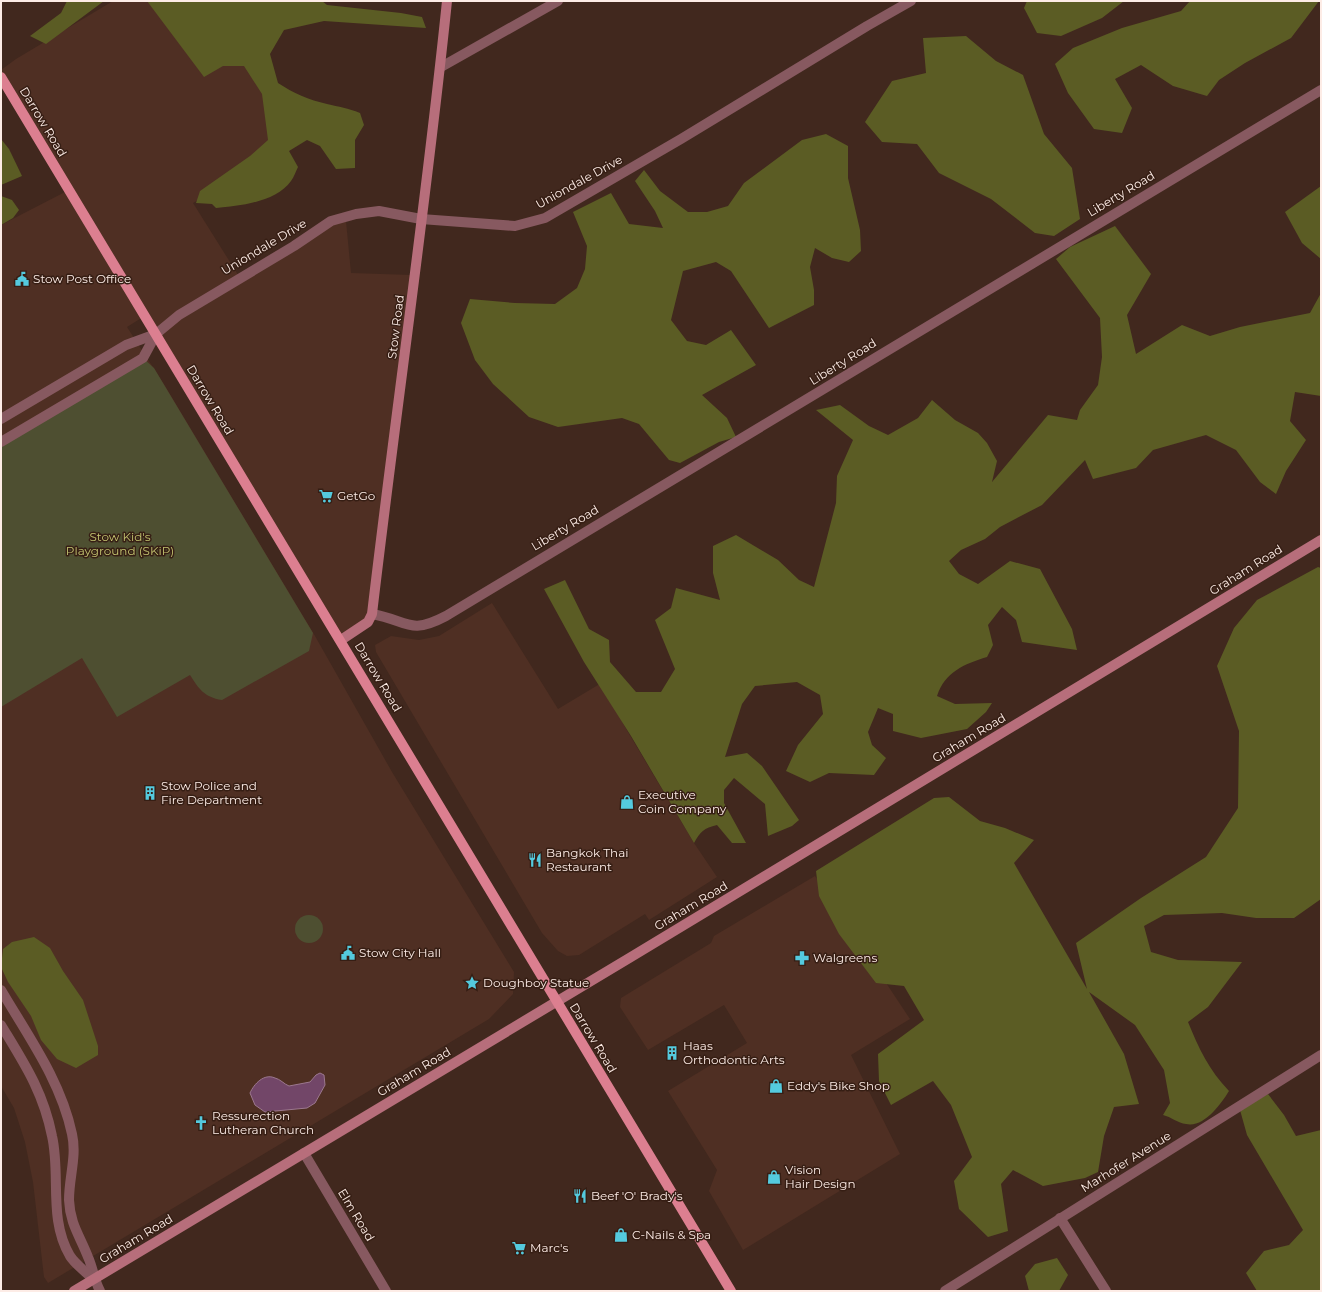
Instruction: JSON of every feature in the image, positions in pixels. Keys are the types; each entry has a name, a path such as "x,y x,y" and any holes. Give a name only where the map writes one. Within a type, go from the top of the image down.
{"main road":[{"name":"Stow Road","path":"372,614 441,67 447,1"},
{"name":"Darrow Road","path":"1,77 341,640 731,1291"},
{"name":"Graham Road","path":"74,1291 1321,540"},
{"path":"341,640 368,622 372,614"}],"street":[{"path":"441,67 558,1"},
{"name":"Uniondale Drive","path":"156,334 179,315 294,246 331,221 362,213 379,212 422,219 515,226 545,218 911,1"},
{"name":"Liberty Road","path":"372,614 416,627 431,624 446,616 1321,90"},
{"path":"1,419 126,345 156,334"},
{"path":"1,442 143,358 156,334"},
{"path":"1,990 57,1085 72,1134 74,1153 70,1186 72,1219 78,1238 89,1257 94,1279 100,1291"},
{"path":"1,1026 39,1090 46,1109 56,1160 55,1207 60,1233 70,1256 94,1279"},
{"name":"Marhofer Avenue","path":"945,1291 1321,1055"},
{"name":"Elm Road","path":"304,1153 386,1291"},
{"path":"1060,1218 1106,1291"}],"shaded area":[{"path":"67,1 104,1 46,44 30,36 61,13"},
{"path":"113,1 214,1 300,140 193,203 240,278 156,334 1,77 1,70 16,59"},
{"path":"147,1 322,1 327,5 401,13 422,17 426,28 324,21 284,30 270,54 278,83 295,93 308,98 360,113 364,125 355,140 355,168 336,169 320,146 307,140 289,151 298,167 292,179 276,194 257,202 216,208 212,204 196,203 200,191 250,156 268,140 262,94 244,66 223,66 204,77"},
{"path":"1027,1 1124,1 1102,18 1061,36 1037,33 1024,8"},
{"path":"1190,1 1319,1 1291,38 1245,63 1219,80 1207,96 1173,86 1141,65 1115,79 1132,108 1122,133 1094,129 1068,93 1055,64 1073,48 1122,28 1181,11"},
{"path":"966,36 996,61 1023,75 1044,134 1072,168 1080,219 1054,236 1035,233 991,199 939,173 917,144 882,142 865,122 892,81 926,73 923,38"},
{"path":"826,134 848,146 848,178 860,230 861,251 849,262 832,258 815,248 810,267 814,290 814,305 769,328 731,271 716,262 683,271 671,320 687,341 706,345 731,330 756,365 702,395 727,418 736,437 719,442 680,463 669,460 639,424 622,418 558,427 529,417 493,384 475,360 461,323 470,299 515,303 555,304 577,288 585,269 587,246 573,212 611,193 629,224 663,228 655,211 635,181 644,170 660,191 688,212 707,212 728,206 744,183 802,140"},
{"path":"1,139 9,149 22,176 1,185"},
{"path":"1321,186 1321,259 1302,243 1285,212"},
{"path":"65,192 143,317 127,327 165,386 315,636 392,772 514,972 513,994 489,1019 48,1283 44,1277 33,1182 25,1142 14,1108 1,1086 1,225"},
{"path":"1,196 12,200 19,210 13,218 1,225"},
{"path":"346,221 351,273 411,275 370,615 341,634 160,336 180,317 332,223"},
{"path":"1115,226 1151,274 1127,315 1136,354 1182,325 1210,336 1240,327 1310,313 1321,293 1321,396 1295,392 1290,421 1306,440 1286,471 1276,494 1260,482 1236,450 1206,435 1153,450 1136,468 1093,479 1085,460 1042,505 1000,527 985,539 961,550 949,561 959,574 978,584 1010,561 1040,569 1072,629 1077,650 1022,642 1016,620 1002,607 988,625 993,645 987,657 956,670 945,681 937,696 955,704 992,703 986,712 967,729 921,738 893,731 893,714 878,708 868,732 872,745 886,758 874,775 829,773 810,782 786,771 798,745 823,714 820,695 797,682 755,686 742,704 725,757 747,753 762,766 799,820 792,826 768,836 765,804 734,778 724,790 724,803 746,843 732,843 717,825 703,831 694,843 631,736 584,662 544,589 565,580 589,629 609,640 610,662 636,692 661,692 675,669 655,620 671,608 676,588 720,600 713,573 713,546 736,535 778,560 799,580 814,587 836,503 837,476 853,440 816,410 840,405 869,426 888,435 918,418 932,400 955,420 978,433 987,443 997,461 992,482 1048,415 1077,420 1080,410 1098,385 1102,357 1100,318 1056,259 1070,247"},
{"path":"1318,567 1321,568 1321,899 1294,918 1256,918 1222,913 1164,915 1144,926 1151,952 1178,960 1242,962 1208,1007 1188,1022 1205,1059 1229,1091 1217,1108 1205,1119 1199,1122 1186,1124 1163,1115 1170,1103 1164,1070 1135,1025 1089,992 1124,1054 1139,1104 1114,1107 1104,1136 1098,1172 1085,1178 1043,1186 1013,1170 1001,1184 1008,1231 988,1237 959,1209 954,1181 972,1157 951,1105 933,1081 891,1105 879,1081 878,1054 924,1020 904,986 876,983 839,934 819,896 816,871 934,798 949,797 980,821 1005,828 1034,840 1014,863 1087,989 1076,943 1141,898 1206,857 1238,808 1239,731 1217,666 1234,628 1257,600"},
{"path":"492,603 558,709 603,682 625,727 694,843 717,877 649,920 645,914 579,955 567,956 558,951 542,933 376,652 375,645 391,636 419,640 439,636"},
{"path":"815,876 910,1019 851,1055 900,1154 743,1250 709,1191 717,1170 668,1091 747,1043 724,1005 648,1050 620,1007 621,998 711,943 714,936"},
{"path":"34,937 50,948 63,971 83,1000 98,1046 98,1055 76,1068 57,1059 41,1040 31,1016 8,982 1,967 3,949 12,942"},
{"path":"320,1073 324,1075 325,1085 315,1103 307,1108 265,1112 255,1105 250,1093 254,1086 263,1078 271,1077 289,1086 310,1082"},
{"path":"1268,1094 1284,1115 1296,1136 1321,1130 1321,1291 1257,1291 1246,1273 1264,1251 1289,1245 1303,1230 1247,1135 1240,1110"},
{"path":"1057,1258 1068,1275 1059,1291 1029,1291 1025,1276 1035,1264"}],"green space":[{"name":"Stow Kid's Playground (SKiP)","path":"143,358 154,368 313,633 309,651 222,700 211,697 203,692 190,675 117,717 82,658 1,707 1,443"},
{"path":"309,915 319,919 323,929 319,939 309,943 299,939 295,929 299,919"}],"place":[{"name":"Stow Post Office","path":"22,279"},
{"name":"GetGo","path":"326,496"},
{"name":"Stow Police and Fire Department","path":"150,793"},
{"name":"Executive Coin Company","path":"627,802"},
{"name":"Bangkok Thai Restaurant","path":"535,860"},
{"name":"Stow City Hall","path":"348,953"},
{"name":"Walgreens","path":"802,958"},
{"name":"Doughboy Statue","path":"472,983"},
{"name":"Haas Orthodontic Arts","path":"672,1053"},
{"name":"Eddy's Bike Shop","path":"776,1086"},
{"name":"Ressurection Lutheran Church","path":"201,1123"},
{"name":"Vision Hair Design","path":"774,1177"},
{"name":"Beef 'O' Brady's","path":"580,1196"},
{"name":"C-Nails & Spa","path":"621,1235"},
{"name":"Marc's","path":"519,1248"}]}
